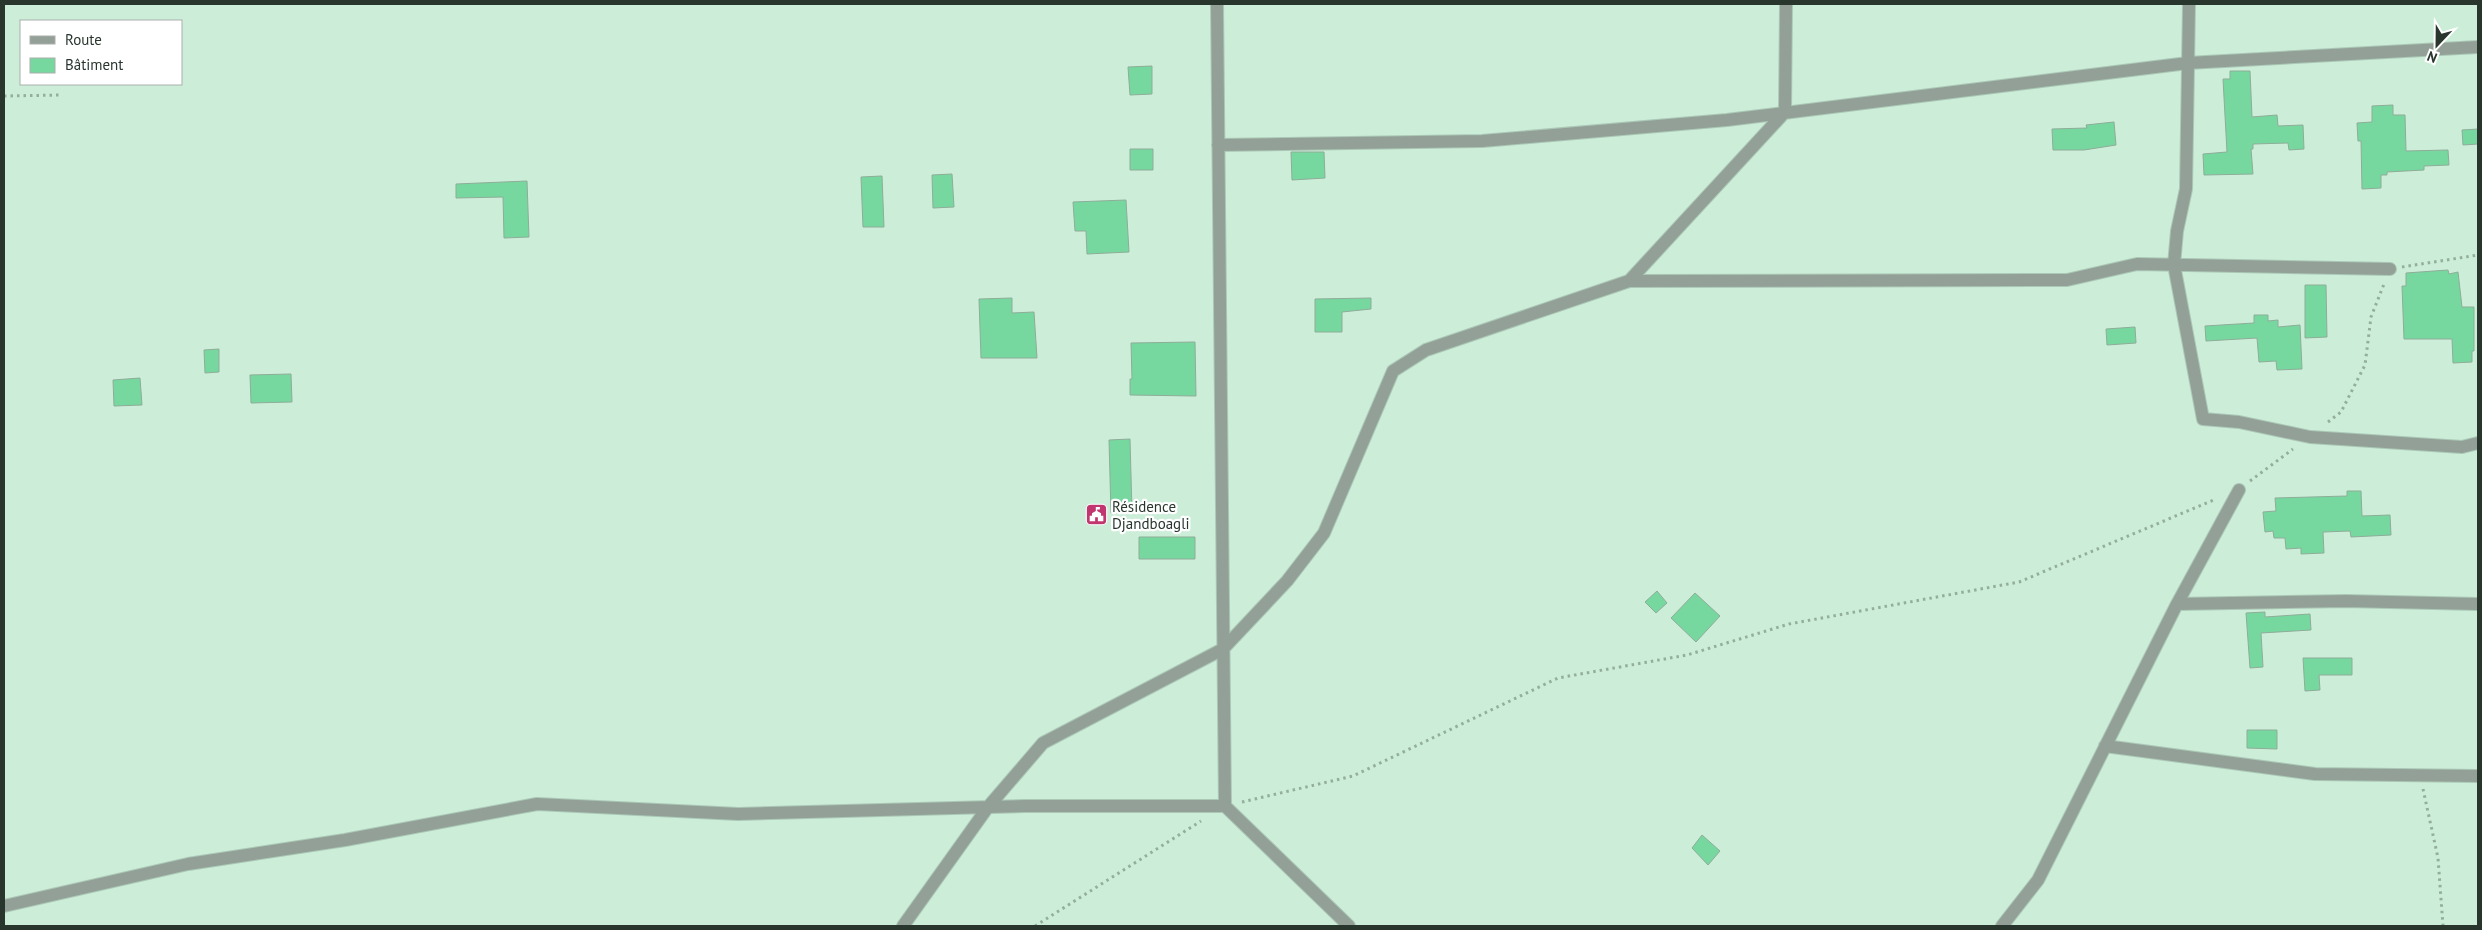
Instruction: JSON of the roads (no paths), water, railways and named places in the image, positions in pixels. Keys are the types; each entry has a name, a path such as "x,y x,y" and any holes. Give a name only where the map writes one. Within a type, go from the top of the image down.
{"street":[{"path":"1217,4 1225,806"},
{"path":"1629,281 1786,112 1786,4"},
{"path":"2189,4 2186,189 2177,230 2174,265 2203,419 2239,422 2310,437 2462,447 2478,443"},
{"path":"1218,145 1482,141 1728,120 2188,63 2478,47"},
{"path":"902,926 988,807 1043,743 1223,649 1288,581 1324,533 1393,371 1426,350 1629,281 2067,280 2137,264 2390,269"},
{"path":"2002,926 2038,880 2177,604 2239,490"},
{"path":"2177,604 2346,601 2478,604"},
{"path":"2105,746 2315,774 2420,776 2477,772"},
{"path":"4,906 188,864 345,840 537,804 738,814 988,807 1225,806 1349,926"}],"place":[{"name":"Résidence Djandboagli","path":"1096,515"}]}
